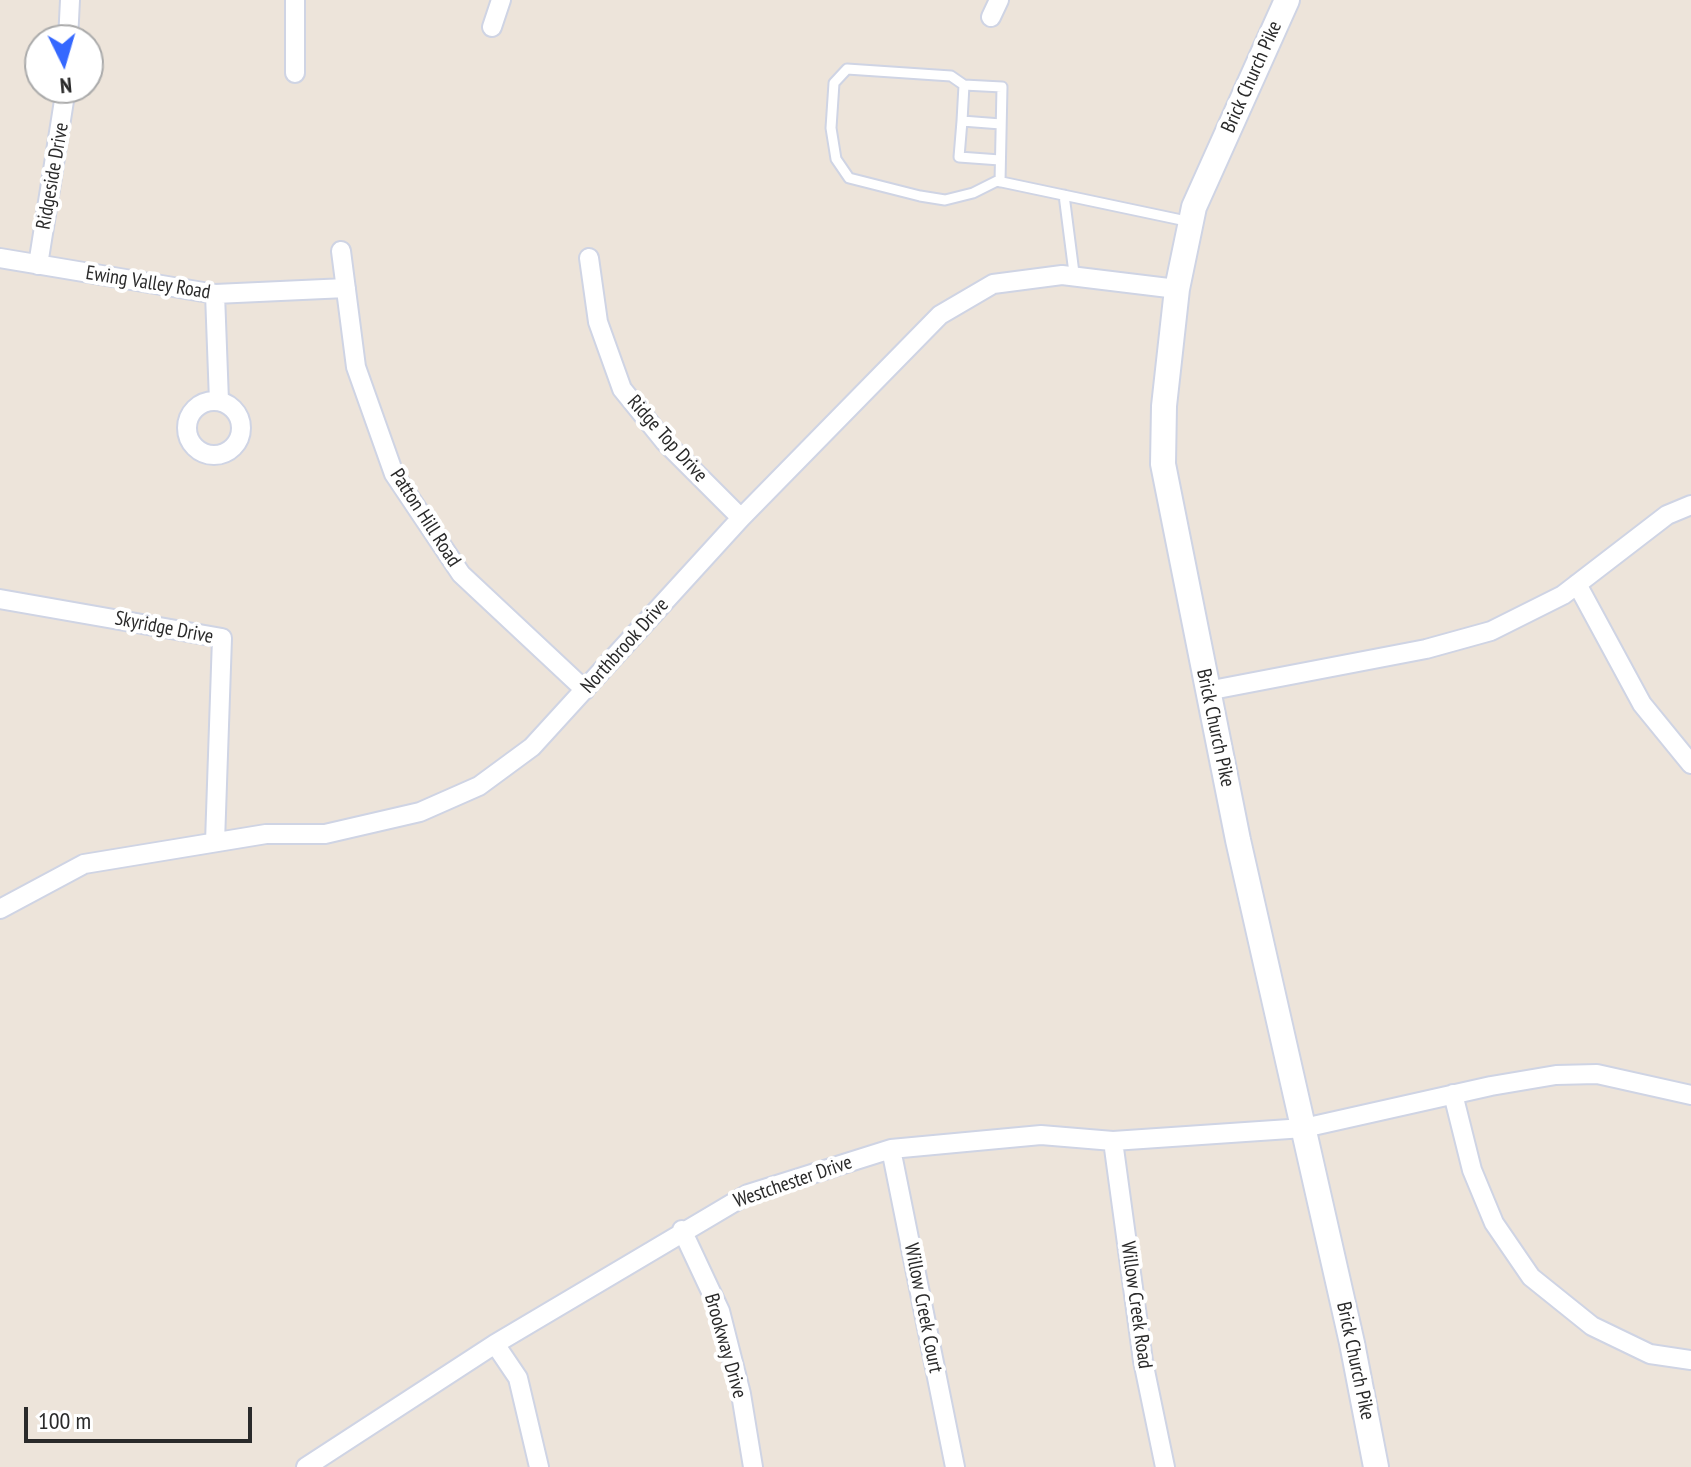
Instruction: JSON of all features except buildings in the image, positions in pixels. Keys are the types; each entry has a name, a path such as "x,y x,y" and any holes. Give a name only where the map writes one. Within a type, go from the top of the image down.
{"main road":[{"name":"Brick Church Pike","path":"1287,0 1194,207 1177,289 1164,406 1163,464 1207,691 1376,1467"}],"street":[{"path":"69,24 70,0"},
{"path":"295,0 295,73"},
{"path":"492,27 501,0"},
{"name":"Ridgeside Drive","path":"38,265 63,104"},
{"name":"Patton Hill Road","path":"341,251 356,367 394,474 461,574 585,690"},
{"name":"Ewing Valley Road","path":"0,258 215,294 346,288"},
{"name":"Ridge Top Drive","path":"589,258 598,322 622,389 665,442 741,518"},
{"name":"Northbrook Drive","path":"0,909 84,864 266,834 325,834 420,812 479,786 532,747 741,518 940,315 993,284 1074,273 1177,289"},
{"path":"215,294 219,401"},
{"path":"1207,691 1426,649 1491,631 1563,595 1667,515 1691,505"},
{"path":"1577,584 1642,704 1691,764"},
{"name":"Skyridge Drive","path":"0,599 222,638 215,842"},
{"name":"Westchester Drive","path":"312,1465 495,1344 682,1230 748,1194 891,1149 1041,1135 1113,1141 1304,1128 1453,1094 1556,1075 1597,1074 1691,1095"},
{"path":"1453,1094 1472,1170 1494,1223 1531,1277 1592,1326 1650,1354 1691,1360"},
{"name":"Willow Creek Road","path":"1113,1141 1143,1361 1165,1467"},
{"name":"Willow Creek Court","path":"891,1149 955,1467"},
{"name":"Brookway Drive","path":"682,1230 720,1311 741,1394 753,1467"},
{"path":"495,1344 518,1378 539,1467"}],"lane":[{"path":"1000,182 1002,87 964,85 951,76 847,69 834,83 831,128 836,159 849,178 945,200 1000,182 1191,222"},
{"path":"964,85 959,157 1000,160"},
{"path":"962,121 1001,124"},
{"path":"1064,195 1074,273"}]}
